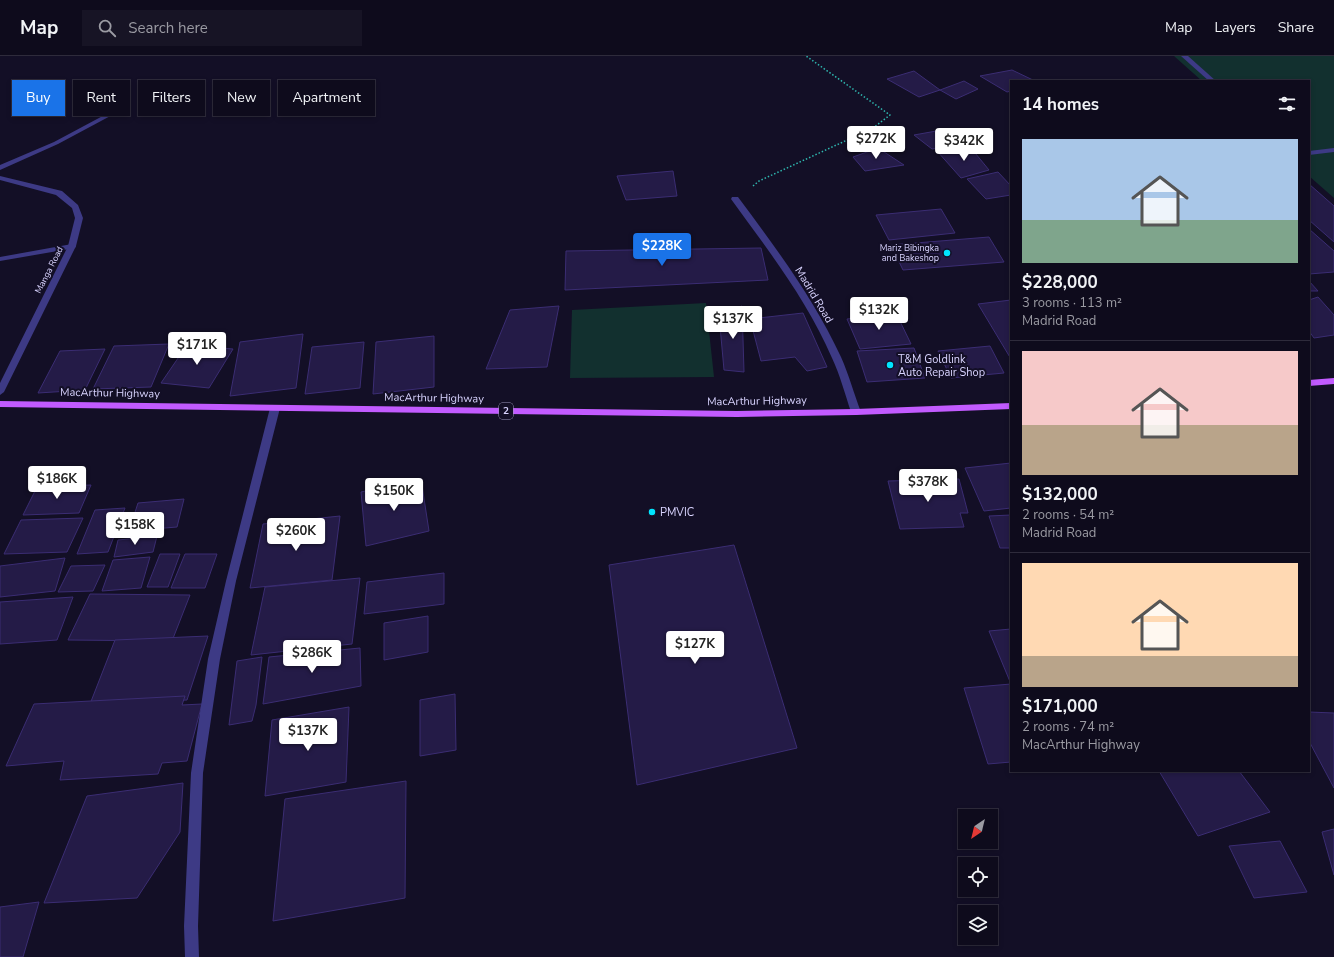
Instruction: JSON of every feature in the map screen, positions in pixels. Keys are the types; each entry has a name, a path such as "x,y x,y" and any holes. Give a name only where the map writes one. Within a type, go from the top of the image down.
{"main road":[{"path":"1310,383 1334,381"},
{"name":"MacArthur Highway","path":"0,404 737,414 856,412 1010,406"}],"street":[{"path":"1184,56 1212,80"},
{"path":"0,168 56,143 106,116"},
{"path":"1310,153 1334,150"},
{"name":"Manga Road","path":"0,178 59,193 69,200 75,207 78,218 72,246 0,392"},
{"name":"Madrid Road","path":"735,199 766,240 808,304 837,358 856,412"},
{"path":"0,259 72,246"},
{"path":"192,957 191,926 197,772 214,659 229,589 275,408"}],"path":[{"path":"735,199 759,181 873,128 890,115 806,56"}],"green space":[{"path":"1174,56 1334,56 1334,198 1310,177 1310,80 1201,80"},
{"path":"706,303 714,377 570,378 572,310"}],"building":[{"path":"1012,70 1033,80 1010,80 1010,91 1007,92 980,76"},
{"path":"914,71 940,90 919,97 887,79"},
{"path":"964,81 978,89 956,99 940,90"},
{"path":"942,130 967,144 932,149 914,135"},
{"path":"878,148 904,165 865,171 853,157"},
{"path":"971,148 989,170 961,178 937,151"},
{"path":"673,171 677,196 626,200 617,176"},
{"path":"998,172 1010,185 1010,195 986,199 967,179"},
{"path":"1310,185 1334,206 1334,242 1310,221"},
{"path":"941,209 955,233 889,240 876,215"},
{"path":"1310,230 1334,251 1334,272 1310,274"},
{"name":"Mariz Bibingka and Bakeshop","path":"989,237 1004,262 903,270 891,245"},
{"path":"761,248 768,280 565,290 566,251"},
{"path":"1310,282 1318,291 1310,291"},
{"path":"1318,297 1334,315 1334,335 1314,338 1310,332 1310,300"},
{"path":"1010,300 1010,357 978,304"},
{"path":"559,306 547,367 486,369 510,310"},
{"path":"742,306 744,372 724,370 719,315"},
{"path":"803,313 827,367 807,371 795,357 761,361 750,319"},
{"path":"896,313 911,344 860,349 847,319"},
{"path":"303,334 296,388 230,396 240,342"},
{"path":"434,336 434,387 373,394 376,342"},
{"path":"364,342 360,388 305,394 312,347"},
{"path":"169,344 151,387 93,389 114,346"},
{"path":"187,345 233,349 209,388 161,383"},
{"path":"990,346 1004,373 951,378 938,351"},
{"name":"T&M Goldlink Auto Repair Shop","path":"914,348 925,378 867,382 857,351"},
{"path":"105,349 85,390 38,393 60,351"},
{"path":"1010,463 1010,508 984,511 965,468"},
{"path":"421,479 429,531 366,546 361,492"},
{"path":"959,479 968,513 960,513 964,527 900,529 888,481"},
{"path":"91,485 79,513 23,515 37,487"},
{"path":"184,499 177,527 129,531 138,503"},
{"path":"125,508 108,552 77,554 95,510"},
{"path":"1010,515 1010,548 1000,548 989,516"},
{"path":"340,516 332,580 250,588 263,524"},
{"path":"83,518 67,552 4,554 21,520"},
{"path":"157,536 153,552 114,557 118,540"},
{"path":"734,545 797,748 637,785 609,565"},
{"path":"160,554 180,554 168,587 147,587"},
{"path":"185,554 217,554 205,588 171,588"},
{"path":"150,557 141,588 102,591 113,560"},
{"path":"65,558 55,591 0,597 0,566"},
{"path":"105,565 93,591 58,592 71,566"},
{"path":"444,573 444,604 364,614 367,582"},
{"path":"360,578 352,644 251,655 265,587"},
{"path":"90,594 190,595 172,641 68,640"},
{"path":"73,597 57,640 0,644 0,602"},
{"path":"428,616 428,652 384,660 384,623"},
{"path":"1010,629 1010,682 989,631"},
{"path":"208,636 187,700 90,704 115,640"},
{"path":"360,648 361,686 263,704 269,657"},
{"path":"262,657 256,705 252,721 229,725 237,661"},
{"path":"1010,684 1010,762 988,764 964,688"},
{"path":"455,694 456,750 420,756 420,700"},
{"path":"185,696 182,705 202,704 187,761 162,763 158,774 60,780 64,761 6,766 34,704"},
{"path":"349,707 346,782 265,796 272,720"},
{"path":"1310,712 1334,713 1334,788 1310,743"},
{"path":"1160,772 1240,772 1270,812 1198,836"},
{"path":"406,781 405,898 273,921 285,799"},
{"path":"183,783 180,832 137,898 44,903 87,796"},
{"path":"1334,829 1334,875 1322,832"},
{"path":"1280,841 1307,892 1254,898 1229,846"},
{"path":"39,902 23,957 0,957 0,907"}],"place":[{"name":"Mariz Bibingka and Bakeshop","path":"947,253"},
{"name":"T&M Goldlink Auto Repair Shop","path":"890,365"},
{"name":"PMVIC","path":"652,512"}]}
